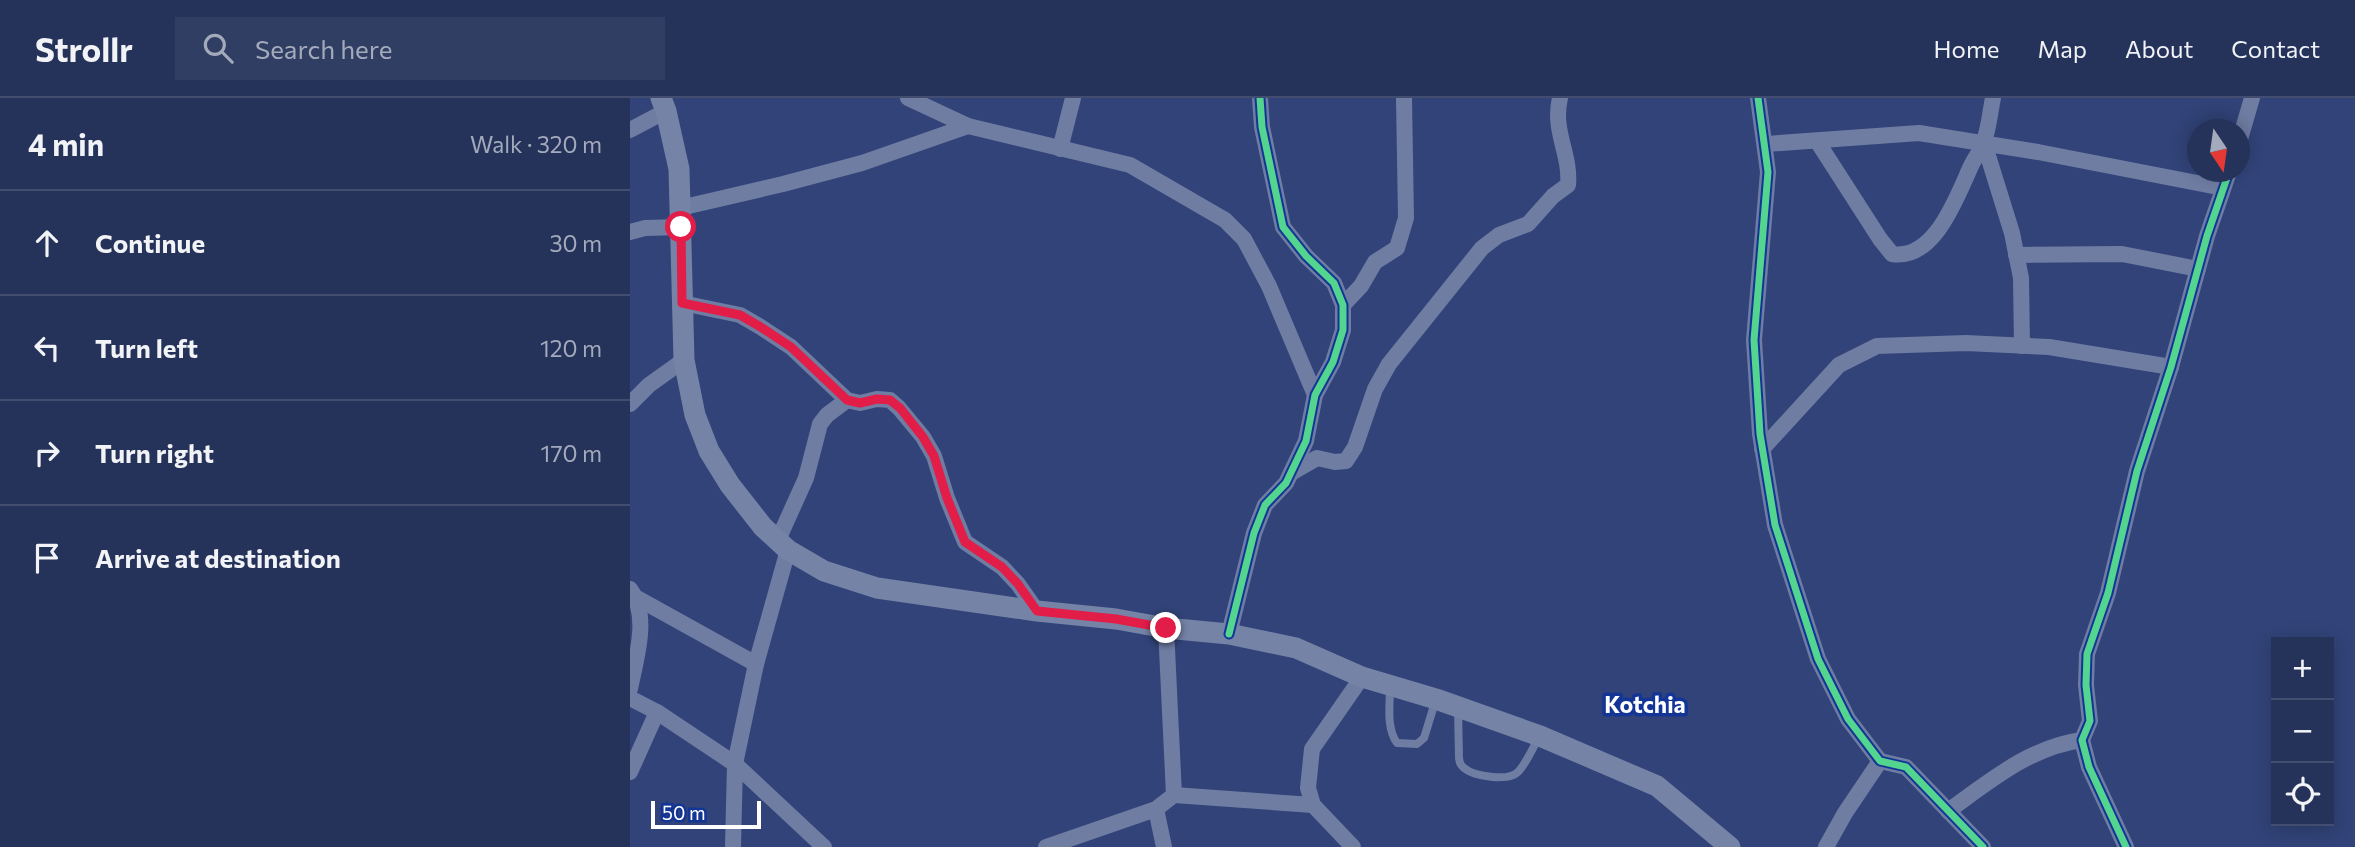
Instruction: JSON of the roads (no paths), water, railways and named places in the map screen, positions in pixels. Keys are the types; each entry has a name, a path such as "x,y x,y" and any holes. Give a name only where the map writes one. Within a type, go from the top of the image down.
{"main road":[{"path":"664,104 679,169 684,360 695,415 709,451 730,485 763,527 783,545 824,571 877,588 1166,628 1229,634 1296,648 1362,677 1436,699 1540,736 1657,786 1730,847"}],"street":[{"path":"908,98 968,127 1130,165 1225,220 1244,239 1269,286 1315,395"},
{"path":"1060,149 1073,98"},
{"path":"1229,634 1254,533 1265,505 1286,483 1306,441 1315,395 1333,362 1343,330 1343,304 1334,283 1306,256 1283,227 1262,127 1260,98"},
{"path":"1343,304 1361,286 1375,262 1397,248 1406,218 1404,98"},
{"path":"1290,473 1317,458 1335,462 1346,461 1355,447 1375,389 1389,364 1482,248 1499,235 1528,224 1553,196 1568,185 1570,170 1558,130 1560,98"},
{"path":"1758,98 1768,172 1754,340 1762,449 1775,525 1818,659 1848,719 1880,761 1906,767 1983,847"},
{"path":"1817,141 1881,239 1892,254 1901,256 1926,243 1948,216 1984,143 1993,98"},
{"path":"2245,119 2252,98"},
{"path":"630,130 664,104"},
{"path":"630,232 783,184 862,163 968,127"},
{"path":"1766,144 1919,133 2038,152 2223,188"},
{"path":"1984,143 2012,233 2021,278 2022,346"},
{"path":"2126,847 2089,767 2082,740 2090,721 2086,685 2087,654 2108,593 2137,471 2171,367 2225,182"},
{"path":"2016,255 2122,254 2198,269"},
{"path":"682,303 740,315 759,326 791,347 847,400 860,403 877,399 890,400 900,408 934,456 965,542 1002,567 1037,611"},
{"path":"1762,449 1839,365 1877,346 1966,343 2049,347 2171,367"},
{"path":"630,404 649,385 684,360"},
{"path":"733,847 735,764 783,545 807,478 820,424 847,400"},
{"path":"634,594 756,664"},
{"path":"630,689 640,639 634,594"},
{"path":"1166,628 1174,795"},
{"path":"1353,847 1313,805 1308,788 1312,749 1362,677"},
{"path":"630,698 657,712 735,764 824,847"},
{"path":"630,772 657,712"},
{"path":"1948,811 2018,761 2058,743 2082,740"},
{"path":"1826,847 1880,761"},
{"path":"1046,847 1156,809 1174,795 1313,805"},
{"path":"1156,809 1164,847"}],"lane":[{"path":"1390,686 1391,727 1397,743 1417,744 1424,738 1436,699"},
{"path":"1458,707 1458,758 1461,766 1468,771 1500,778 1511,777 1518,772 1540,736"}],"district":[{"name":"Kotchia","path":"1645,705"}]}
